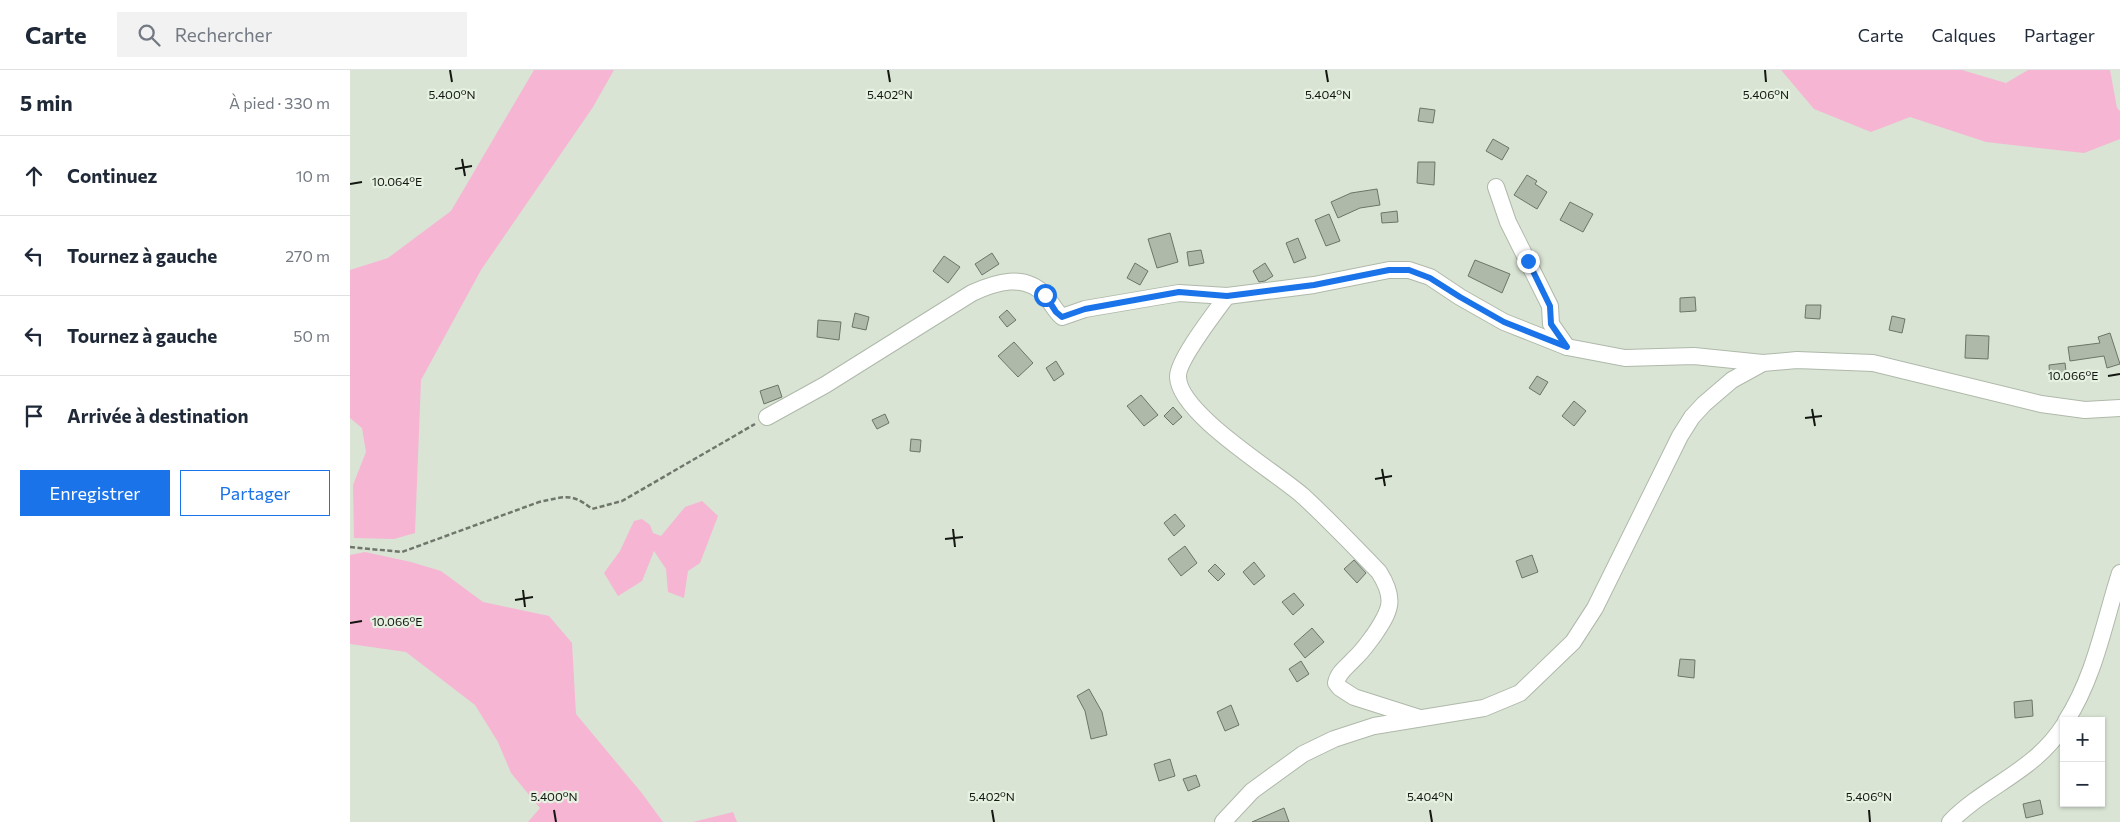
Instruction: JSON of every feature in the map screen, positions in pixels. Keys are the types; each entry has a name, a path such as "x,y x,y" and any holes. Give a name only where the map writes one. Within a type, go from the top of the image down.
{"street":[{"path":"1496,187 1508,222 1550,306 1551,324 1567,347"},
{"path":"767,417 825,384 963,298 992,284 1012,281 1030,285 1045,295 1056,312 1062,317 1085,309 1179,292 1227,296 1314,285 1389,270 1409,270 1430,278 1504,322 1567,347 1625,358 1694,356 1763,363 1796,360 1873,363 2042,404 2085,410 2120,408"},
{"path":"1227,296 1183,363 1178,377 1182,390 1194,409 1233,444 1272,471 1303,497 1378,572 1386,583 1390,595 1390,607 1387,616 1356,657 1337,677 1336,683 1354,697 1421,718"},
{"path":"1223,822 1252,792 1303,754 1334,739 1374,726 1484,708 1520,693 1547,670 1573,642 1604,591 1680,436 1692,417 1732,380 1763,363"},
{"path":"2069,717 2077,704 2091,668 2107,623 2120,573"},
{"path":"1950,822 1963,809 2033,762 2060,731"}],"path":[{"path":"350,547 402,552 539,502 560,498 578,498 592,509 622,501 767,417"}],"shaded area":[{"path":"534,70 614,70 593,107 481,270 421,380 415,533 394,539 354,538 353,485 366,452 362,428 350,418 350,270 388,258 451,211"},
{"path":"1781,70 1962,70 2006,83 2028,70 2110,70 2117,108 2120,111 2120,139 2084,153 1986,142 1910,117 1871,132 1814,109"},
{"path":"702,501 718,516 700,563 688,571 684,598 668,592 666,569 654,551 642,581 618,596 604,573 620,551 634,521 642,519 650,525 653,533 661,536 685,507"},
{"path":"365,552 441,571 483,602 549,616 572,643 576,714 641,792 663,822 528,822 540,808 511,773 498,742 475,705 406,652 350,644 350,555"},
{"path":"733,812 737,822 693,822"}],"building":[{"path":"1420,108 1435,110 1433,123 1418,121"},
{"path":"1493,139 1509,148 1502,160 1486,151"},
{"path":"1418,162 1435,162 1434,185 1417,183"},
{"path":"1527,175 1537,181 1535,184 1547,192 1537,209 1514,195"},
{"path":"1377,189 1380,205 1360,208 1338,218 1331,202 1351,193"},
{"path":"1570,202 1593,214 1583,232 1560,220"},
{"path":"1397,211 1398,222 1382,223 1381,213"},
{"path":"1329,214 1340,241 1326,246 1315,220"},
{"path":"1170,233 1178,262 1157,268 1148,239"},
{"path":"1298,238 1306,258 1294,263 1286,243"},
{"path":"1201,250 1204,263 1189,266 1187,252"},
{"path":"992,253 999,264 982,275 975,264"},
{"path":"944,256 960,267 948,283 933,271"},
{"path":"1475,260 1510,274 1502,293 1468,276"},
{"path":"1135,263 1148,271 1140,285 1127,278"},
{"path":"1265,263 1273,276 1259,282 1253,271"},
{"path":"1695,297 1696,311 1680,312 1680,298"},
{"path":"1806,305 1821,305 1820,319 1805,318"},
{"path":"1007,310 1016,320 1007,327 999,317"},
{"path":"855,313 869,317 866,330 852,327"},
{"path":"1892,316 1905,319 1902,333 1889,330"},
{"path":"818,320 841,322 839,340 817,337"},
{"path":"2110,333 2120,364 2107,368 2104,356 2070,361 2068,347 2100,343 2098,337"},
{"path":"1966,335 1989,336 1988,359 1965,358"},
{"path":"1014,342 1033,363 1018,377 998,356"},
{"path":"1056,361 1064,374 1054,381 1046,368"},
{"path":"2065,363 2067,379 2050,381 2049,365"},
{"path":"1537,376 1548,382 1540,395 1529,388"},
{"path":"778,385 782,397 764,404 760,391"},
{"path":"1141,395 1158,415 1144,426 1127,406"},
{"path":"1574,401 1586,411 1574,426 1562,416"},
{"path":"1173,407 1182,417 1173,425 1164,416"},
{"path":"885,414 889,423 877,429 872,420"},
{"path":"911,439 921,440 920,452 910,451"},
{"path":"1175,514 1185,526 1174,536 1164,523"},
{"path":"1185,546 1197,563 1181,576 1168,559"},
{"path":"1532,555 1538,572 1522,578 1516,561"},
{"path":"1354,560 1366,573 1357,583 1344,569"},
{"path":"1254,562 1265,576 1254,585 1243,572"},
{"path":"1215,564 1225,574 1218,581 1208,571"},
{"path":"1294,593 1304,605 1293,615 1282,602"},
{"path":"1312,628 1324,642 1305,658 1294,644"},
{"path":"1680,659 1695,660 1694,678 1678,676"},
{"path":"1301,661 1309,674 1297,682 1289,669"},
{"path":"1089,689 1102,712 1107,735 1091,739 1085,711 1077,696"},
{"path":"2032,700 2033,716 2015,718 2014,702"},
{"path":"1231,705 1239,725 1225,731 1217,712"},
{"path":"1170,759 1175,776 1159,781 1154,764"},
{"path":"1196,775 1200,786 1188,791 1183,779"},
{"path":"2040,800 2043,814 2026,818 2023,804"},
{"path":"1284,808 1289,822 1252,822"}],"route":[{"path":"1045,295 1056,312 1062,317 1085,309 1179,292 1227,296 1314,285 1389,270 1409,270 1430,278 1504,322 1567,347 1551,324 1550,306 1528,261"}]}
